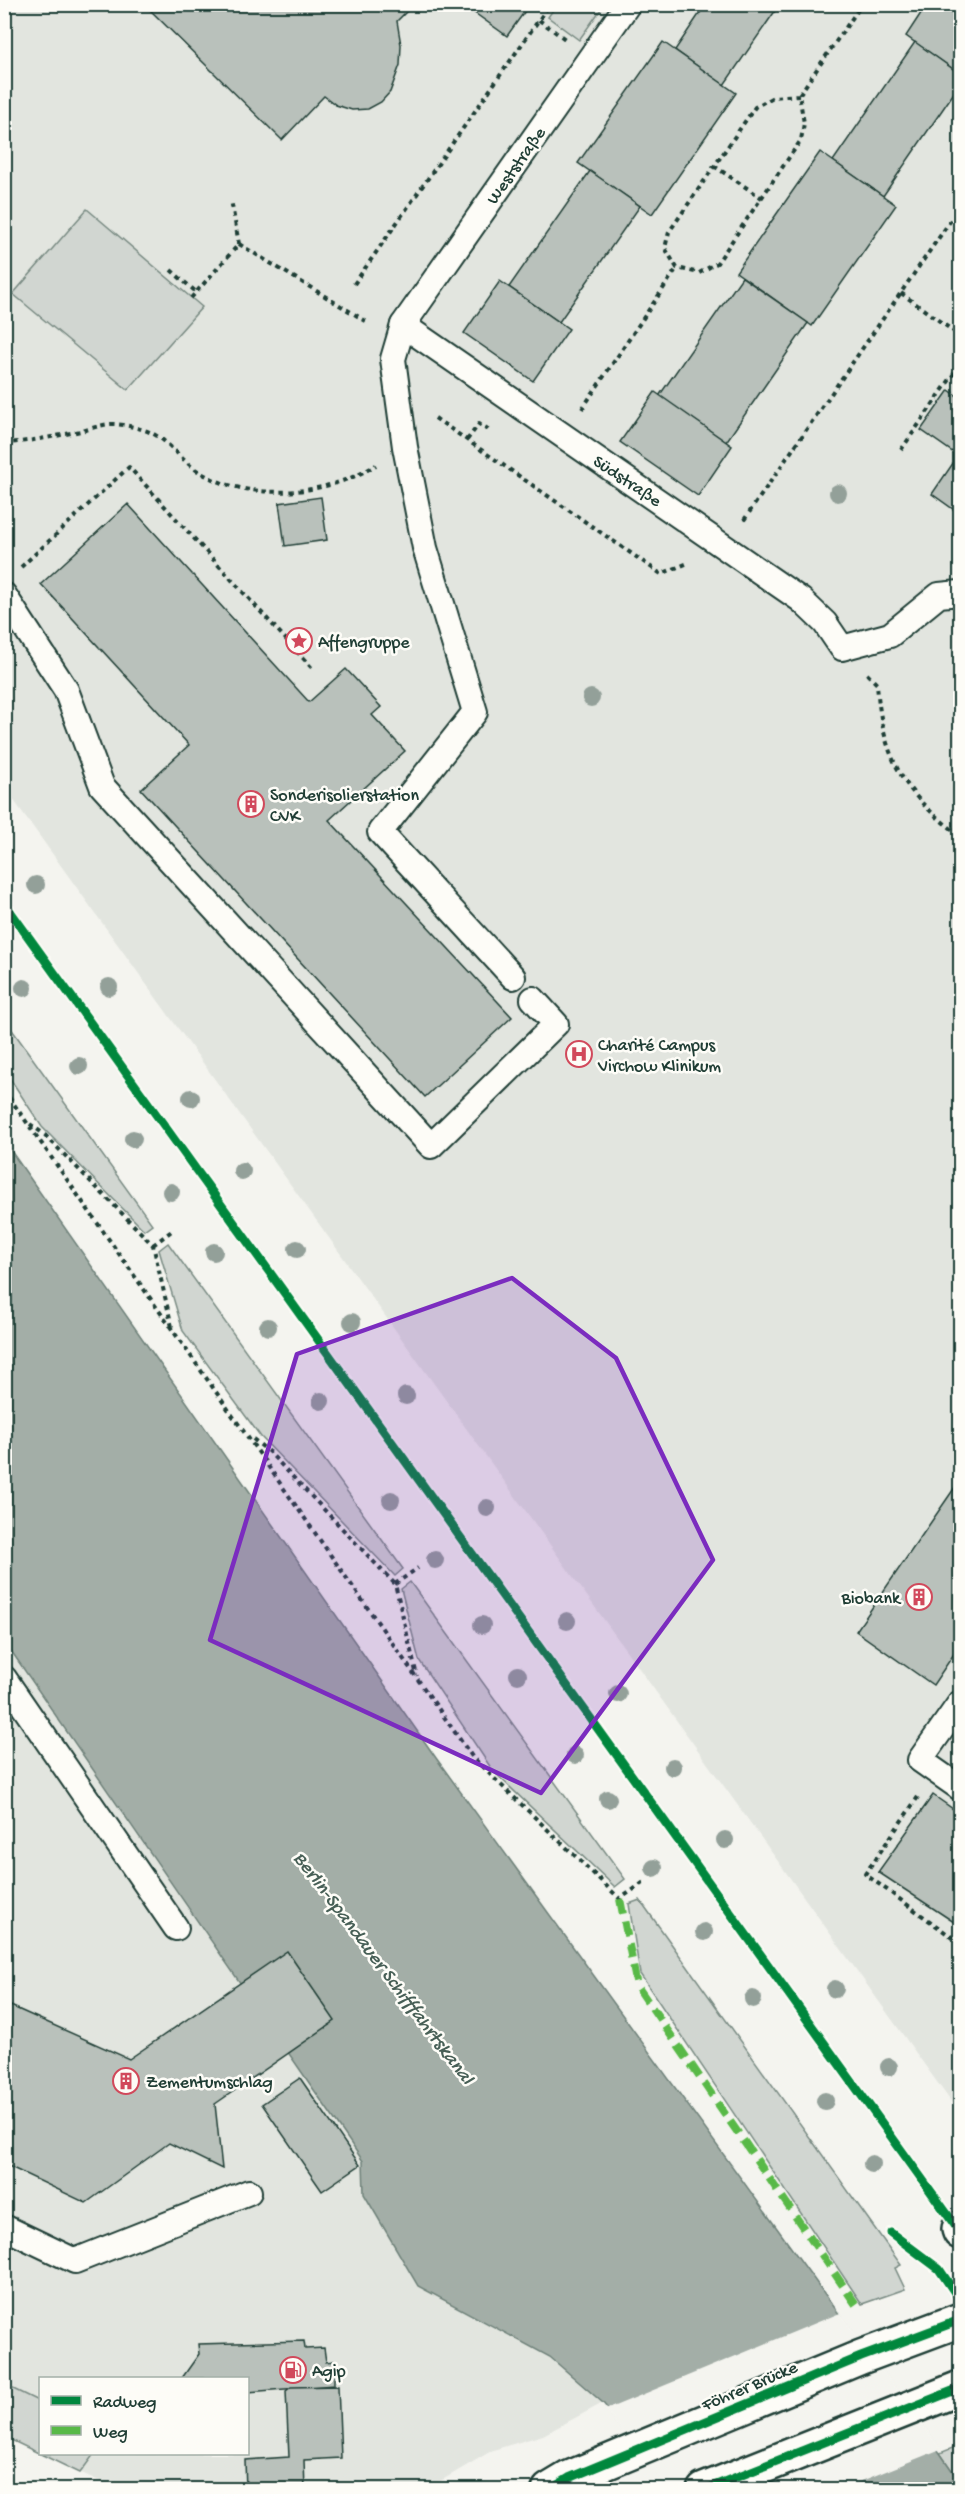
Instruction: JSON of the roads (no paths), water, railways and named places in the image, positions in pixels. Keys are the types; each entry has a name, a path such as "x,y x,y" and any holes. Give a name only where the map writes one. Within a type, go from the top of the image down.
{"main road":[{"name":"Föhrer Brücke","path":"559,2484 861,2357 952,2323"},
{"path":"705,2490 960,2388"}],"lane":[{"name":"Weststraße","path":"400,333 628,4"},
{"name":"Südstraße","path":"400,333 564,436 801,600 825,623 842,648 890,634 939,595 960,593"},
{"path":"400,333 393,359 405,447 425,548 475,712 380,832 513,978"},
{"path":"7,597 66,690 102,786 431,1146 556,1024 533,999"},
{"path":"4,1678 176,1928"},
{"path":"960,1703 920,1760 960,1788"},
{"path":"4,2227 75,2260 249,2192"}],"water":[{"name":"Berlin-Spandauer Schifffahrtskanal","path":"4,1141 436,1758 940,2453 960,2482 960,2489 673,2489 603,2403 550,2357 418,2286 364,2194 363,2161 5,1642"}],"place":[{"name":"Affengruppe","path":"299,641"},
{"name":"Sonderisolierstation CVK","path":"251,804"},
{"name":"Charité Campus Virchow Klinikum","path":"579,1054"},
{"name":"Biobank","path":"919,1597"},
{"name":"Zementumschlag","path":"126,2081"},
{"name":"Agip","path":"293,2370"}]}
